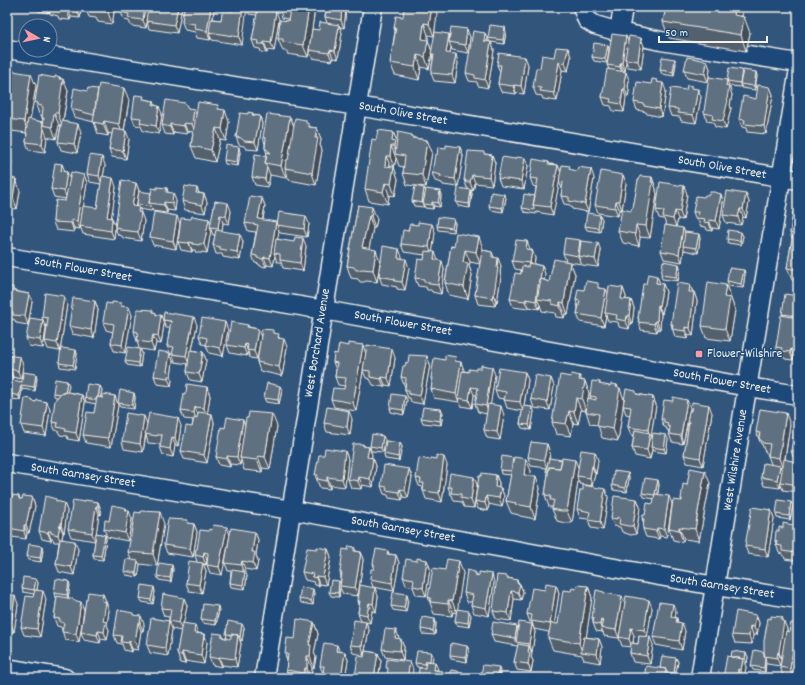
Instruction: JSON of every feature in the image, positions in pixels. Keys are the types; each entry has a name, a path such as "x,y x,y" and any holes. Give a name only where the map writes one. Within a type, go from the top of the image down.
{"street":[{"name":"West Borchard Avenue","path":"264,678 373,7"},
{"path":"582,7 587,20 595,25 619,32 798,63"},
{"path":"619,32 622,7"},
{"name":"South Olive Street","path":"7,49 790,179"},
{"name":"West Wilshire Avenue","path":"700,678 748,387 790,179 798,75"},
{"name":"South Flower Street","path":"7,257 324,310 798,395"},
{"name":"South Garnsey Street","path":"7,463 291,510 715,586 798,599"},
{"path":"7,668 65,678"}],"building":[{"path":"94,7 109,7 108,12 93,10"},
{"path":"121,7 145,7 143,20 128,18 129,14 121,12"},
{"path":"148,7 178,7 174,25 146,21"},
{"path":"184,7 211,7 207,31 194,29 195,24 182,22"},
{"path":"234,7 243,7 239,37 209,32 211,19 221,20 223,9 233,11"},
{"path":"248,7 262,7 261,9 258,8 258,12 248,10"},
{"path":"280,7 294,7 293,10 290,9 289,11 280,10"},
{"path":"294,7 309,7 303,45 283,42 283,39 278,39 280,20 288,21 290,9 293,10"},
{"path":"327,7 342,7 341,20 325,17"},
{"path":"404,7 432,7 429,24 424,23 422,39 428,40 425,57 417,55 415,67 390,63 396,28 394,28 396,16 403,17"},
{"path":"666,7 735,7 734,15 744,17 741,35 663,22"},
{"path":"258,8 276,11 271,43 264,42 264,44 258,44 259,41 252,40"},
{"path":"320,22 339,25 335,51 330,50 329,53 309,50 312,29 319,30"},
{"path":"490,25 505,27 503,40 488,38"},
{"path":"451,27 467,29 465,45 449,42"},
{"path":"473,31 485,33 484,41 491,42 485,80 475,78 475,75 466,73"},
{"path":"435,32 449,34 446,53 456,54 452,75 431,73 434,54 431,54"},
{"path":"612,34 626,36 622,63 620,63 620,67 607,65"},
{"path":"629,36 641,38 638,61 625,59"},
{"path":"594,43 608,45 605,59 592,57"},
{"path":"556,47 568,48 565,63 559,62 554,93 540,91 541,88 533,87 536,68 540,68 542,55 554,57"},
{"path":"499,53 525,57 521,86 498,84 501,65 497,65"},
{"path":"662,57 675,59 673,72 660,70"},
{"path":"687,57 707,61 705,74 684,70"},
{"path":"729,68 742,70 740,83 727,80"},
{"path":"607,69 626,72 624,82 626,83 625,89 623,89 621,104 610,102 611,99 602,97"},
{"path":"743,70 756,72 754,86 740,84"},
{"path":"13,71 31,74 24,121 7,119 10,90 7,89 7,72 12,73"},
{"path":"39,75 55,78 55,76 60,77 59,79 63,79 58,113 54,113 52,127 43,125 43,108 35,102"},
{"path":"709,77 727,80 726,86 729,87 728,100 723,121 712,119 713,115 704,113"},
{"path":"652,79 663,83 659,109 634,102 637,82 651,84"},
{"path":"99,84 124,88 119,124 104,121 103,124 93,122"},
{"path":"687,85 692,86 691,88 698,89 693,115 678,113 678,109 668,108 671,88 686,90"},
{"path":"758,85 770,87 764,126 744,124 745,120 739,119 743,96 756,99"},
{"path":"74,88 87,91 88,88 98,89 94,115 71,109"},
{"path":"135,95 144,96 143,99 154,101 153,105 159,106 156,126 140,123 141,118 132,117"},
{"path":"166,100 185,103 188,108 194,109 192,124 184,123 184,126 170,124 170,127 162,125"},
{"path":"198,102 218,105 218,109 225,110 222,129 216,128 211,150 191,146"},
{"path":"7,107 9,107 7,119"},
{"path":"248,112 253,113 252,115 260,116 255,142 244,141 241,138 236,137 240,113 248,114"},
{"path":"267,114 290,117 281,166 265,163 267,152 271,153 265,148 266,138 263,137"},
{"path":"295,118 306,120 309,127 317,128 315,138 318,138 312,173 285,168 286,160 288,160"},
{"path":"28,119 43,122 44,129 42,144 26,142"},
{"path":"62,121 78,124 74,144 58,142"},
{"path":"113,129 126,131 123,151 109,149"},
{"path":"378,130 393,132 392,141 395,142 394,146 391,146 390,156 386,156 385,166 394,167 391,184 385,183 383,192 365,189 372,139 376,140"},
{"path":"398,132 412,135 412,138 427,140 422,175 403,173 405,156 395,154"},
{"path":"226,145 239,147 237,162 224,160"},
{"path":"446,145 460,147 455,179 440,177 441,175 432,173 438,147 446,148"},
{"path":"468,151 484,152 484,154 492,155 489,177 472,175 470,182 465,182"},
{"path":"255,154 267,156 265,163 267,167 265,179 252,177"},
{"path":"90,155 102,157 99,176 87,174"},
{"path":"502,157 515,159 516,157 525,158 521,181 498,178"},
{"path":"533,159 549,162 548,164 558,165 550,207 533,205 538,179 530,178"},
{"path":"55,163 62,164 61,171 67,172 64,191 51,189"},
{"path":"562,165 570,166 569,169 577,171 578,167 591,169 585,204 569,201 569,197 561,196 563,182 559,181"},
{"path":"601,171 623,175 619,201 616,201 615,208 595,205"},
{"path":"71,172 84,175 77,221 71,220 71,223 53,222 56,200 65,201"},
{"path":"102,176 113,178 107,217 112,218 111,231 80,226 83,206 97,208"},
{"path":"640,176 652,177 651,182 653,182 646,226 636,225 635,234 618,231 622,209 631,211 633,208"},
{"path":"7,178 16,179 13,197 7,196"},
{"path":"122,180 136,183 132,206 139,207 138,212 141,213 138,232 120,230 120,228 115,227"},
{"path":"660,182 684,186 680,212 675,211 673,219 663,217 664,211 656,210"},
{"path":"185,186 197,188 196,193 204,194 202,205 182,201"},
{"path":"415,186 424,188 422,203 412,201"},
{"path":"157,187 167,188 166,192 173,193 172,203 164,202 164,205 149,203 152,188 157,189"},
{"path":"458,188 471,190 469,204 456,202"},
{"path":"426,189 440,191 438,203 432,202 432,205 423,204"},
{"path":"139,191 151,193 149,203 150,207 137,204"},
{"path":"727,191 746,194 743,209 740,209 738,217 723,215"},
{"path":"491,192 504,194 502,208 489,206"},
{"path":"710,192 721,194 716,221 709,220 709,223 704,222 705,219 697,218 698,212 693,212 696,196 704,197 705,195 709,195"},
{"path":"524,194 535,196 533,205 534,210 522,208"},
{"path":"250,196 262,198 258,219 276,222 270,258 257,258 257,256 252,255 258,225 245,223"},
{"path":"215,201 228,203 226,216 220,215 218,228 210,227"},
{"path":"797,203 798,270 787,268 793,234 790,233 793,212 796,212"},
{"path":"358,205 372,207 371,216 369,216 362,247 376,250 373,270 356,270 354,267 347,266"},
{"path":"154,212 177,216 173,241 150,237"},
{"path":"279,212 306,216 304,229 277,225"},
{"path":"587,213 600,215 598,228 585,226"},
{"path":"192,216 209,219 204,244 199,245 189,242 178,242 181,218 191,219"},
{"path":"438,217 454,219 452,228 437,226"},
{"path":"418,222 432,224 429,247 401,244 403,230 408,231 410,224 418,225"},
{"path":"665,225 683,228 679,254 661,251"},
{"path":"216,230 240,234 237,252 220,249 220,247 213,245"},
{"path":"728,230 741,232 740,241 727,239"},
{"path":"685,232 699,234 696,248 683,246"},
{"path":"456,233 479,237 476,252 465,250 463,262 468,263 464,287 445,283 451,246 454,247"},
{"path":"295,237 303,238 300,263 280,260 280,254 274,253 276,239 294,242"},
{"path":"565,238 580,240 578,256 563,253"},
{"path":"516,240 527,241 526,249 532,250 530,263 512,261"},
{"path":"581,241 598,243 595,259 579,256"},
{"path":"383,246 399,249 398,258 406,259 402,282 379,276"},
{"path":"482,250 492,252 492,257 498,258 498,268 492,298 475,295"},
{"path":"425,251 435,252 434,259 442,261 438,285 424,282 424,279 415,278 418,259 424,260"},
{"path":"554,259 570,262 564,303 560,302 560,306 552,304 552,301 537,299 541,279 549,282"},
{"path":"663,261 679,264 676,277 661,275"},
{"path":"529,263 542,266 536,301 526,299 525,301 510,299 515,273 521,274 522,266 528,267"},
{"path":"729,268 744,270 741,284 727,281"},
{"path":"648,274 657,276 656,283 663,284 659,306 658,305 657,321 655,321 654,324 638,322 643,284 646,284"},
{"path":"586,281 598,283 598,288 606,289 601,318 577,314 580,301 576,300 578,289 584,290"},
{"path":"708,282 726,285 724,297 730,298 725,329 702,326"},
{"path":"677,283 690,285 689,292 694,292 690,328 685,327 685,331 672,329 673,324 671,324"},
{"path":"7,286 13,287 13,291 29,294 25,316 13,315 13,312 8,311 10,300 7,300"},
{"path":"609,286 623,288 621,299 631,300 629,316 627,316 626,321 616,319 617,315 605,313"},
{"path":"45,293 64,296 57,343 45,341 48,318 42,317"},
{"path":"785,294 798,296 798,316 782,314"},
{"path":"73,298 95,301 91,330 69,326"},
{"path":"112,302 121,303 121,306 129,307 122,345 111,343 114,324 103,322 106,303 112,304"},
{"path":"137,309 153,310 156,315 161,315 158,336 153,335 151,343 137,341 138,332 134,331"},
{"path":"164,312 194,317 186,356 172,354 174,347 167,346 171,321 163,320"},
{"path":"781,315 798,318 798,351 791,349 790,352 782,351 782,348 776,347"},
{"path":"30,318 43,320 40,340 26,338"},
{"path":"202,318 225,322 220,348 206,345 207,338 199,336"},
{"path":"231,322 248,325 247,327 258,329 254,351 247,350 248,345 245,344 244,348 227,345"},
{"path":"262,329 273,330 273,333 279,334 278,338 284,339 279,367 257,362"},
{"path":"348,343 363,345 353,403 331,399 333,388 344,389 346,378 335,377 337,363 333,362 334,353 337,354 339,344 348,346"},
{"path":"367,345 392,349 388,378 382,377 381,379 370,377 370,371 363,370"},
{"path":"128,347 140,349 138,363 125,361"},
{"path":"61,348 76,350 73,365 59,363"},
{"path":"190,350 203,352 199,374 187,372"},
{"path":"158,351 170,353 167,371 169,371 168,378 154,376"},
{"path":"7,355 20,357 18,371 10,369 10,372 7,371"},
{"path":"409,355 427,356 420,396 409,394 409,390 405,390 406,378 401,377 403,366 405,366 406,362 408,363"},
{"path":"445,355 456,357 455,361 461,362 456,394 431,389 434,358 445,360"},
{"path":"481,365 492,367 486,406 475,404 478,388 471,387 469,400 458,398 462,371 469,372 469,369 476,370 476,368 481,368"},
{"path":"499,368 525,372 520,402 504,400 506,392 495,390"},
{"path":"23,372 36,374 34,387 21,385 19,396 11,394 7,390 8,379 22,382"},
{"path":"572,374 580,376 579,380 585,381 582,399 576,398 574,412 569,411 566,424 552,422 560,375 571,377"},
{"path":"535,375 551,378 547,402 531,399"},
{"path":"55,379 67,381 65,393 53,393"},
{"path":"592,381 610,386 611,384 617,385 616,387 620,388 613,429 597,426 599,414 586,412 588,398 596,400 596,397 590,396"},
{"path":"267,383 280,386 278,400 264,398"},
{"path":"87,384 100,386 96,400 85,398"},
{"path":"187,384 207,387 204,408 195,407 194,413 181,411"},
{"path":"626,389 636,391 636,394 653,397 648,430 628,427 631,407 623,406"},
{"path":"7,390 9,391 7,409"},
{"path":"120,390 134,393 132,405 118,403"},
{"path":"68,392 82,395 76,433 65,431 66,429 57,427 58,423 52,422 55,400 61,393"},
{"path":"103,394 115,396 108,438 83,435 87,412 94,413 97,397 103,398"},
{"path":"392,394 405,396 403,410 390,408"},
{"path":"673,397 687,400 681,436 669,434 670,427 667,426 668,423 664,422 664,419 661,419 664,400 673,401"},
{"path":"25,398 32,399 32,401 36,402 37,400 47,402 43,428 21,425"},
{"path":"692,402 709,405 700,458 684,455 689,422 687,422 689,411 691,411"},
{"path":"488,404 501,406 497,432 484,430"},
{"path":"523,406 532,407 529,425 520,424"},
{"path":"327,407 349,411 347,427 324,423"},
{"path":"423,407 441,409 440,421 421,418"},
{"path":"760,409 786,413 779,458 768,456 770,444 763,443 759,438 760,433 756,432"},
{"path":"198,412 212,414 204,455 181,451 186,426 192,427 194,418 197,418"},
{"path":"249,412 272,414 265,457 258,456 257,460 240,458 246,418 248,418"},
{"path":"126,413 144,416 140,444 122,441"},
{"path":"149,413 178,418 175,438 172,437 170,449 160,447 162,435 157,436 145,434"},
{"path":"227,417 243,420 237,457 227,456 227,459 216,457 221,427 225,428"},
{"path":"796,420 798,420 798,452 791,451"},
{"path":"635,430 650,433 647,450 632,448"},
{"path":"653,433 666,435 664,449 651,447"},
{"path":"372,434 383,436 381,448 370,446"},
{"path":"386,441 400,443 398,457 384,454"},
{"path":"531,442 547,444 544,460 528,457"},
{"path":"353,444 363,444 363,446 369,447 367,457 373,458 370,479 359,477 358,481 348,479"},
{"path":"325,448 345,451 342,479 327,477 327,481 317,479 318,475 315,475 319,455 324,455"},
{"path":"581,450 595,452 590,478 577,476"},
{"path":"436,455 444,457 439,493 423,491 424,483 420,483 421,479 416,478 419,458 431,460 431,458 436,459"},
{"path":"502,456 513,458 511,471 500,470"},
{"path":"514,457 526,459 524,475 536,476 531,507 506,501"},
{"path":"549,458 562,460 560,468 549,467 548,471 546,471"},
{"path":"562,458 575,460 567,511 552,509 554,500 550,500 551,496 545,495 549,467 560,468"},
{"path":"784,459 796,462 794,473 798,474 798,485 780,482"},
{"path":"763,463 780,466 777,480 761,477"},
{"path":"384,465 409,469 405,490 400,489 399,492 386,490 387,487 381,486"},
{"path":"690,468 705,471 695,529 679,527 679,530 669,528 673,500 682,501 683,484 687,485"},
{"path":"614,471 628,473 625,488 612,485"},
{"path":"450,473 474,477 471,500 461,498 461,494 451,493 452,487 448,487"},
{"path":"482,473 496,475 495,487 501,488 499,498 486,496 485,503 475,501 479,476 481,476"},
{"path":"645,478 658,480 654,495 642,493"},
{"path":"583,485 605,489 600,522 588,520 590,512 577,509 580,490 583,490"},
{"path":"655,494 669,496 664,529 657,528 656,531 643,529 644,519 642,519 643,515 645,515 647,503 653,504"},
{"path":"12,495 19,496 19,499 22,499 23,496 32,497 26,525 24,525 24,531 9,528 10,522 8,522"},
{"path":"45,496 64,503 58,535 51,533 51,531 48,531 48,533 39,531"},
{"path":"614,496 637,499 633,526 619,524 620,518 611,518"},
{"path":"73,500 98,502 98,506 96,506 92,533 68,529"},
{"path":"778,500 791,502 789,516 776,514"},
{"path":"112,505 126,508 125,510 129,511 125,533 104,529 105,520 109,521"},
{"path":"752,507 771,510 765,549 745,546"},
{"path":"141,511 160,512 153,554 128,552 135,512 141,513"},
{"path":"168,519 188,520 187,523 194,524 190,549 164,545"},
{"path":"783,523 798,526 796,553 782,551 782,546 776,545 776,531 779,531 779,527 783,528"},
{"path":"213,525 227,527 219,567 207,565 208,553 204,552 203,557 195,555 200,530 212,530"},
{"path":"231,528 255,532 252,552 255,552 253,563 242,561 241,565 225,563"},
{"path":"96,533 105,535 101,556 93,555"},
{"path":"7,536 10,536 8,552 7,552"},
{"path":"60,539 75,541 71,567 56,564"},
{"path":"29,544 42,546 40,558 27,556"},
{"path":"349,546 354,547 354,551 361,552 355,588 340,586 343,549 348,550"},
{"path":"317,547 328,549 323,577 316,576 316,578 312,577 313,574 302,572 307,548 317,549"},
{"path":"376,549 388,551 387,554 396,555 392,583 370,579 371,569 374,569 373,563"},
{"path":"417,558 427,560 423,588 413,586 414,579 403,577 406,559 417,561"},
{"path":"126,559 138,561 136,573 124,571"},
{"path":"447,559 459,561 452,601 448,600 448,604 430,602 431,598 428,597 433,568 445,570"},
{"path":"189,561 203,563 199,585 186,583"},
{"path":"159,563 172,565 170,578 157,576"},
{"path":"232,570 245,572 243,585 230,583"},
{"path":"467,570 475,572 475,575 479,576 479,572 492,574 486,608 471,605 473,595 464,593"},
{"path":"497,575 507,576 507,578 517,580 517,583 520,584 518,592 511,591 508,613 493,611"},
{"path":"23,577 36,579 34,590 22,588"},
{"path":"56,579 69,581 67,595 54,593"},
{"path":"331,580 339,581 338,593 329,592"},
{"path":"546,583 556,585 550,624 531,621 532,615 527,614 532,588 545,590"},
{"path":"142,585 154,587 151,600 140,598"},
{"path":"360,585 375,588 373,604 369,603 367,615 358,613"},
{"path":"577,585 588,586 579,643 548,638 551,623 558,624 563,590 571,591 572,588 576,589"},
{"path":"301,587 313,589 311,601 299,599"},
{"path":"35,590 43,591 37,629 21,627 26,596 33,597"},
{"path":"596,590 622,596 616,630 601,628 603,620 601,619 600,625 593,623 594,618 592,618"},
{"path":"88,592 103,594 102,601 106,602 103,621 106,622 104,632 98,631 97,635 81,632"},
{"path":"393,592 407,594 404,608 391,606"},
{"path":"7,594 15,596 11,624 7,624"},
{"path":"163,594 184,598 179,623 169,621 171,609 161,608"},
{"path":"57,596 81,602 76,634 62,632 64,623 60,622 60,619 54,618"},
{"path":"626,596 649,600 644,630 631,628 629,639 619,637"},
{"path":"659,602 673,604 671,617 677,618 676,622 682,623 679,641 653,637"},
{"path":"203,604 218,606 215,621 201,619"},
{"path":"457,609 469,611 468,623 455,621"},
{"path":"118,610 141,616 140,623 138,623 135,642 121,642 122,636 114,635"},
{"path":"736,611 756,615 754,627 750,626 749,636 732,635"},
{"path":"771,616 782,617 782,621 784,621 777,658 764,656 764,641 768,618 771,619"},
{"path":"422,617 435,619 433,631 421,629"},
{"path":"151,618 169,621 165,648 147,645"},
{"path":"297,619 314,622 309,645 311,645 310,656 307,656 307,668 305,668 304,673 286,670 288,654 285,654 287,638 295,639"},
{"path":"354,620 366,622 362,646 350,645"},
{"path":"228,621 242,624 240,637 238,635 226,634"},
{"path":"493,622 517,626 515,638 491,634"},
{"path":"519,622 532,624 529,644 516,642"},
{"path":"182,623 195,625 194,633 204,634 201,655 182,652 182,655 177,655"},
{"path":"791,623 798,624 798,651 793,650 790,669 780,667 786,631 789,632"},
{"path":"385,629 396,630 395,638 401,639 400,651 382,649"},
{"path":"213,633 222,634 222,637 229,639 231,638 231,634 238,635 235,659 219,657 219,659 209,657"},
{"path":"639,636 650,637 647,656 630,653 631,643 638,644"},
{"path":"584,637 599,639 597,654 581,652"},
{"path":"324,643 337,645 336,651 345,652 341,678 334,678 334,676 323,674 324,666 320,666"},
{"path":"451,643 467,646 466,657 450,655"},
{"path":"518,644 529,646 528,653 530,653 528,664 514,662"},
{"path":"754,650 764,652 764,668 751,666"},
{"path":"365,651 378,653 374,678 355,677 358,656 364,657"},
{"path":"417,651 431,652 430,661 426,661 425,664 415,663"},
{"path":"732,651 746,653 745,659 731,657"},
{"path":"662,656 676,658 674,673 667,672 666,669 660,668"},
{"path":"727,656 743,659 741,670 738,669 737,678 723,678"},
{"path":"387,659 410,662 407,678 387,678"},
{"path":"426,661 435,662 434,670 442,671 441,678 418,678 419,668 425,668"},
{"path":"483,665 499,667 497,678 480,678"},
{"path":"646,666 666,669 665,678 644,678"},
{"path":"451,670 463,672 463,675 475,678 449,678"}],"place":[{"name":"Flower-Wilshire","path":"699,354"}]}
